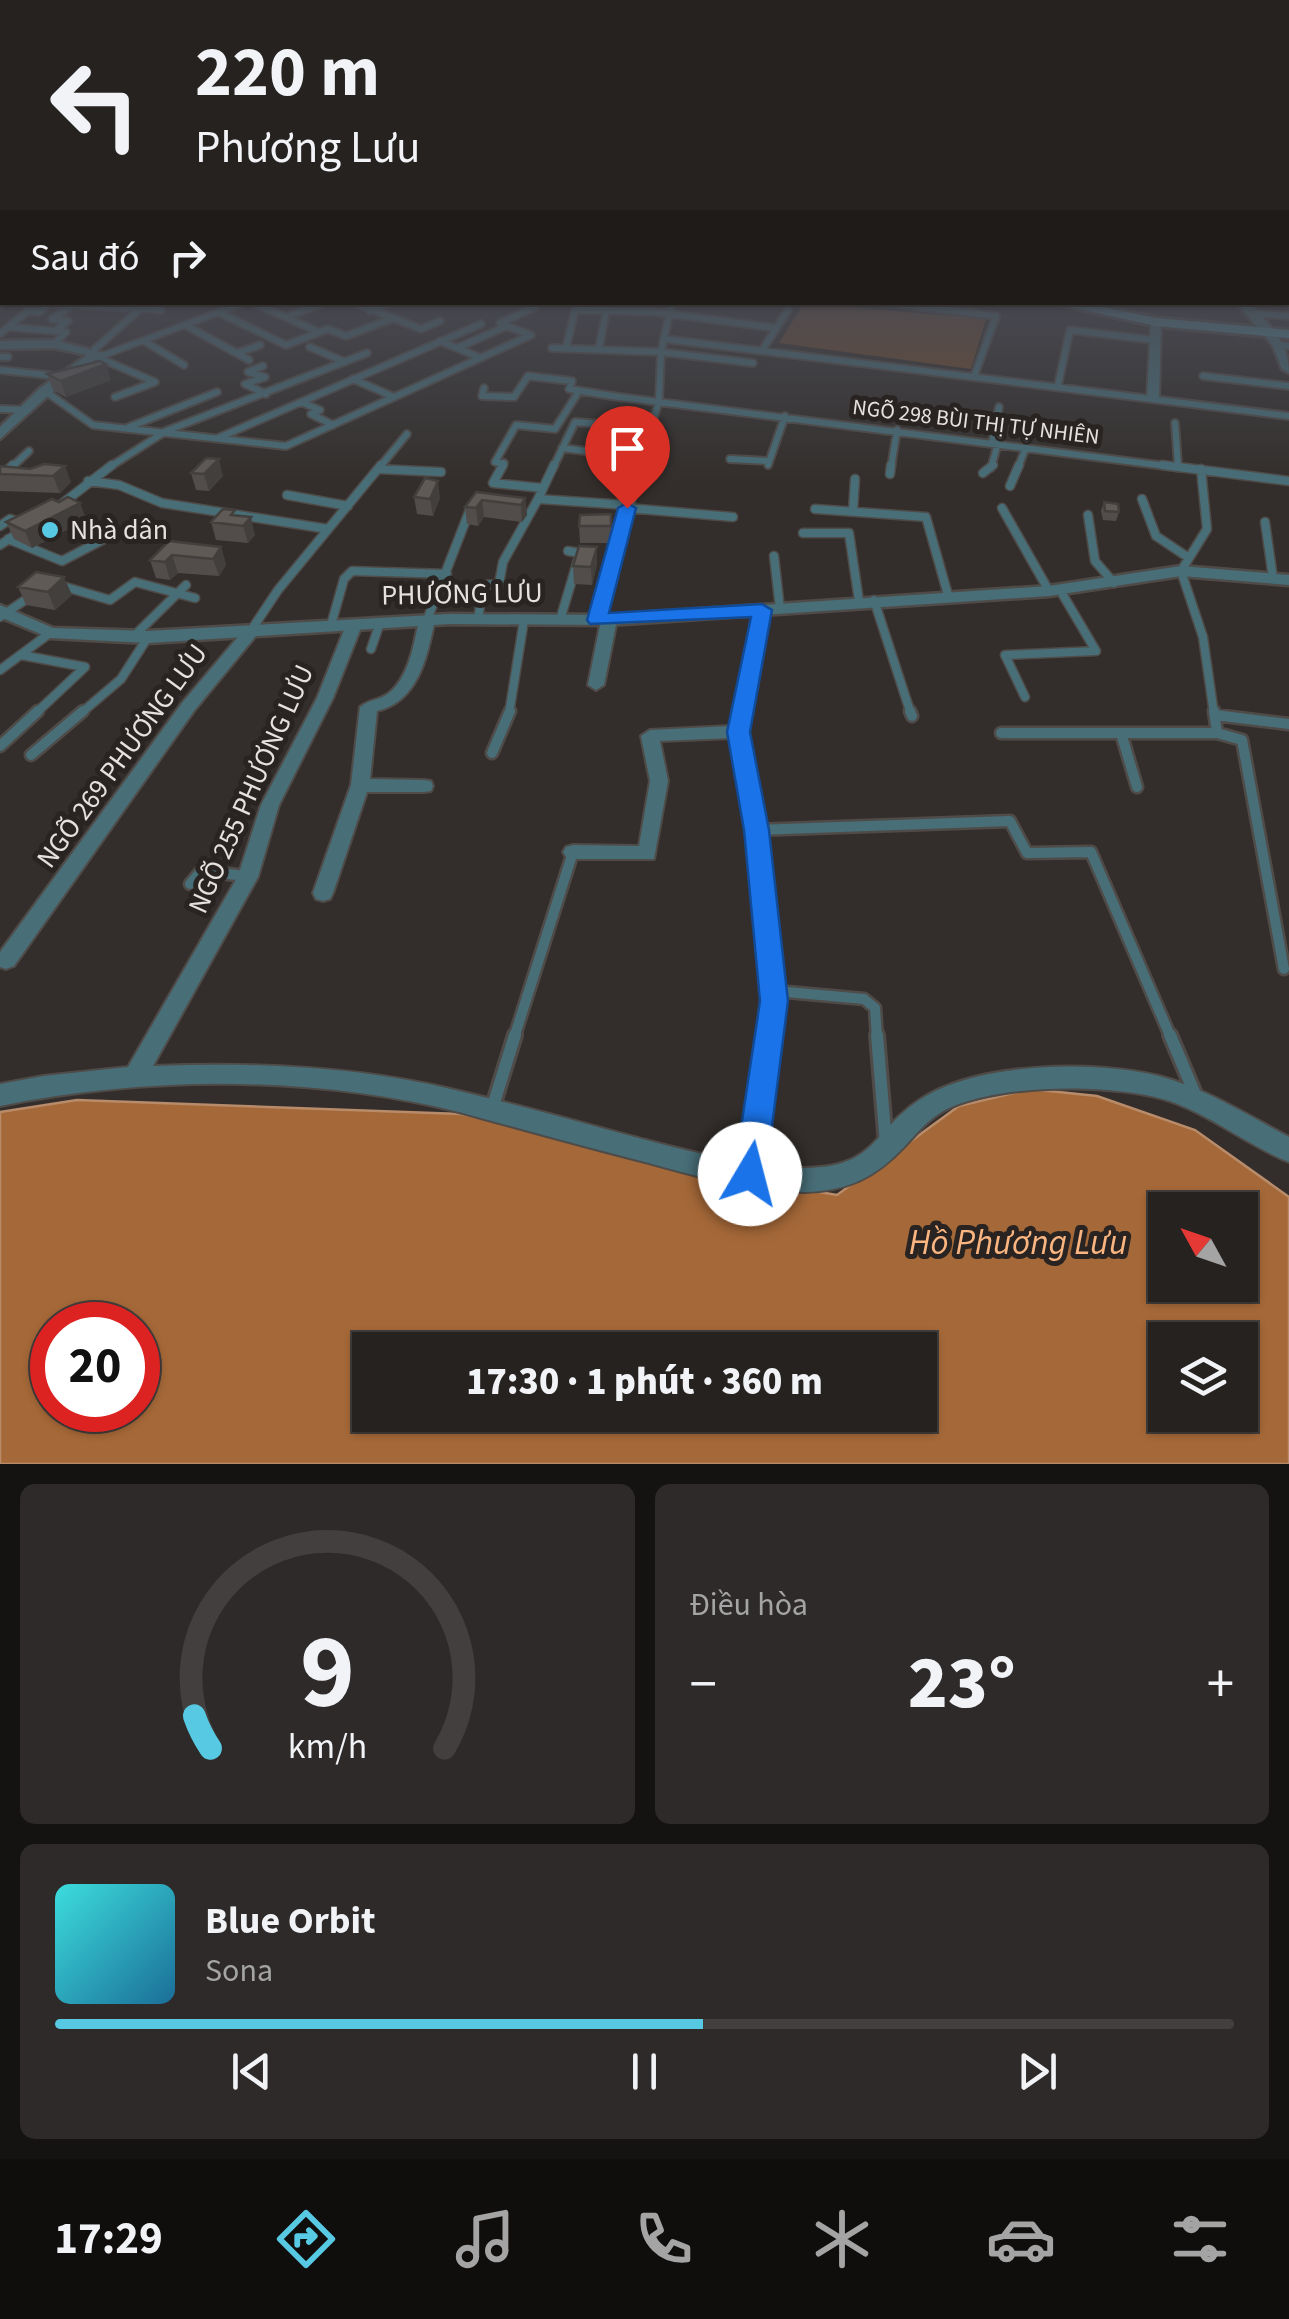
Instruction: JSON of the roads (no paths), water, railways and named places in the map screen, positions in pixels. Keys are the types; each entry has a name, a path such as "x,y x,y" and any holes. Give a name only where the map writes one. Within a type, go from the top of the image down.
{"street":[{"path":"84,348 96,353"},
{"path":"0,435 64,376 96,353 115,348"},
{"path":"1153,398 1154,348"},
{"name":"PHƯƠNG LƯU","path":"2,614 50,633 140,637 249,634 427,620 603,620 771,610 948,594 1054,590 1114,583 1185,564 1281,579"},
{"path":"764,1072 773,991 757,830 738,732 771,610"},
{"path":"323,893 360,785 369,707 382,706 403,692 427,620"},
{"path":"596,685 603,620"},
{"name":"NGÕ 255 PHƯƠNG LƯU","path":"134,1078 248,876 270,804 325,698 354,625"},
{"name":"NGÕ 269 PHƯƠNG LƯU","path":"6,960 198,695 249,634"},
{"path":"573,852 647,854 659,781 650,736 738,732"},
{"path":"360,785 424,786"},
{"path":"0,1096 67,1081 134,1078 232,1076 385,1086 750,1174 827,1180 855,1174 886,1152 930,1106 963,1090 1020,1080 1157,1086 1199,1103 1289,1150"}],"lane":[{"path":"101,348 96,353 155,382 115,397"},
{"path":"157,348 184,364"},
{"path":"229,348 248,360"},
{"path":"238,353 251,348"},
{"path":"313,348 345,362"},
{"path":"216,438 425,348"},
{"path":"457,348 481,358"},
{"path":"45,391 94,424 286,446 502,348"},
{"path":"604,348 752,363"},
{"path":"603,620 627,507 659,400 663,348"},
{"path":"756,348 1289,416"},
{"path":"974,374 984,348"},
{"path":"1058,385 1066,348"},
{"path":"52,512 88,480 166,431 367,353"},
{"path":"263,366 248,372 265,377 245,384 266,394"},
{"path":"0,370 64,376"},
{"name":"NGÕ 298 BÙI THỊ TỰ NHIÊN","path":"484,388 482,396 514,396 528,376 572,381 570,389 579,391 1289,481"},
{"path":"1203,376 1289,386"},
{"path":"353,379 394,397"},
{"path":"542,488 494,483 504,463 495,462 516,425 554,429 579,391"},
{"path":"127,428 217,392"},
{"path":"301,402 320,410 311,414 333,425"},
{"path":"983,472 993,466 999,406"},
{"path":"0,409 28,410"},
{"path":"730,459 768,463 785,416"},
{"path":"478,620 483,584 499,584 503,562 575,422 651,428"},
{"path":"1175,423 1178,466"},
{"path":"890,474 897,430"},
{"path":"249,634 328,529 407,434"},
{"path":"1010,486 1026,446"},
{"path":"562,448 632,458"},
{"path":"0,477 29,452"},
{"path":"378,469 442,472"},
{"path":"1185,564 1207,528 1201,469"},
{"path":"0,477 15,478"},
{"path":"853,511 855,478"},
{"path":"88,480 119,485 162,503 328,529"},
{"path":"287,495 348,506"},
{"path":"427,620 462,522 477,495"},
{"path":"1142,498 1147,526 1164,548 1185,564 1203,637 1217,734"},
{"path":"538,499 733,517"},
{"path":"1002,508 1096,651 1005,656 1024,698"},
{"path":"815,509 926,517 948,594"},
{"path":"1088,515 1094,561 1114,583"},
{"path":"0,526 10,519 31,525 4,542"},
{"path":"1265,522 1281,579"},
{"path":"803,533 849,534 866,601 912,716"},
{"path":"4,542 62,561 108,537"},
{"path":"560,620 580,552 568,552"},
{"path":"771,610 774,556"},
{"path":"331,625 344,579 352,572 446,574"},
{"path":"50,583 110,600 135,582 194,598"},
{"path":"31,755 121,679 140,637 186,585"},
{"path":"2,614 35,593"},
{"path":"492,752 512,716 520,686 516,672 524,620"},
{"path":"371,649 380,623"},
{"path":"0,670 50,633"},
{"path":"0,746 84,667 20,654"},
{"path":"1215,715 1289,724"},
{"path":"1001,732 1217,734 1242,740 1284,969"},
{"path":"1121,733 1137,787"},
{"path":"757,830 1010,821 1028,853 1091,852 1199,1103"},
{"path":"491,1112 573,852"},
{"path":"190,884 202,870 248,876"},
{"path":"773,991 864,999 875,1008 886,1152"},
{"path":"750,1174 764,1072"}],"water":[{"name":"Hồ Phương Lưu","path":"1030,1089 1097,1096 1195,1130 1289,1197 1289,1464 0,1464 0,1112 77,1100 461,1114 754,1181 837,1195 959,1106"}],"place":[{"name":"Nhà dân","path":"50,530"}]}
